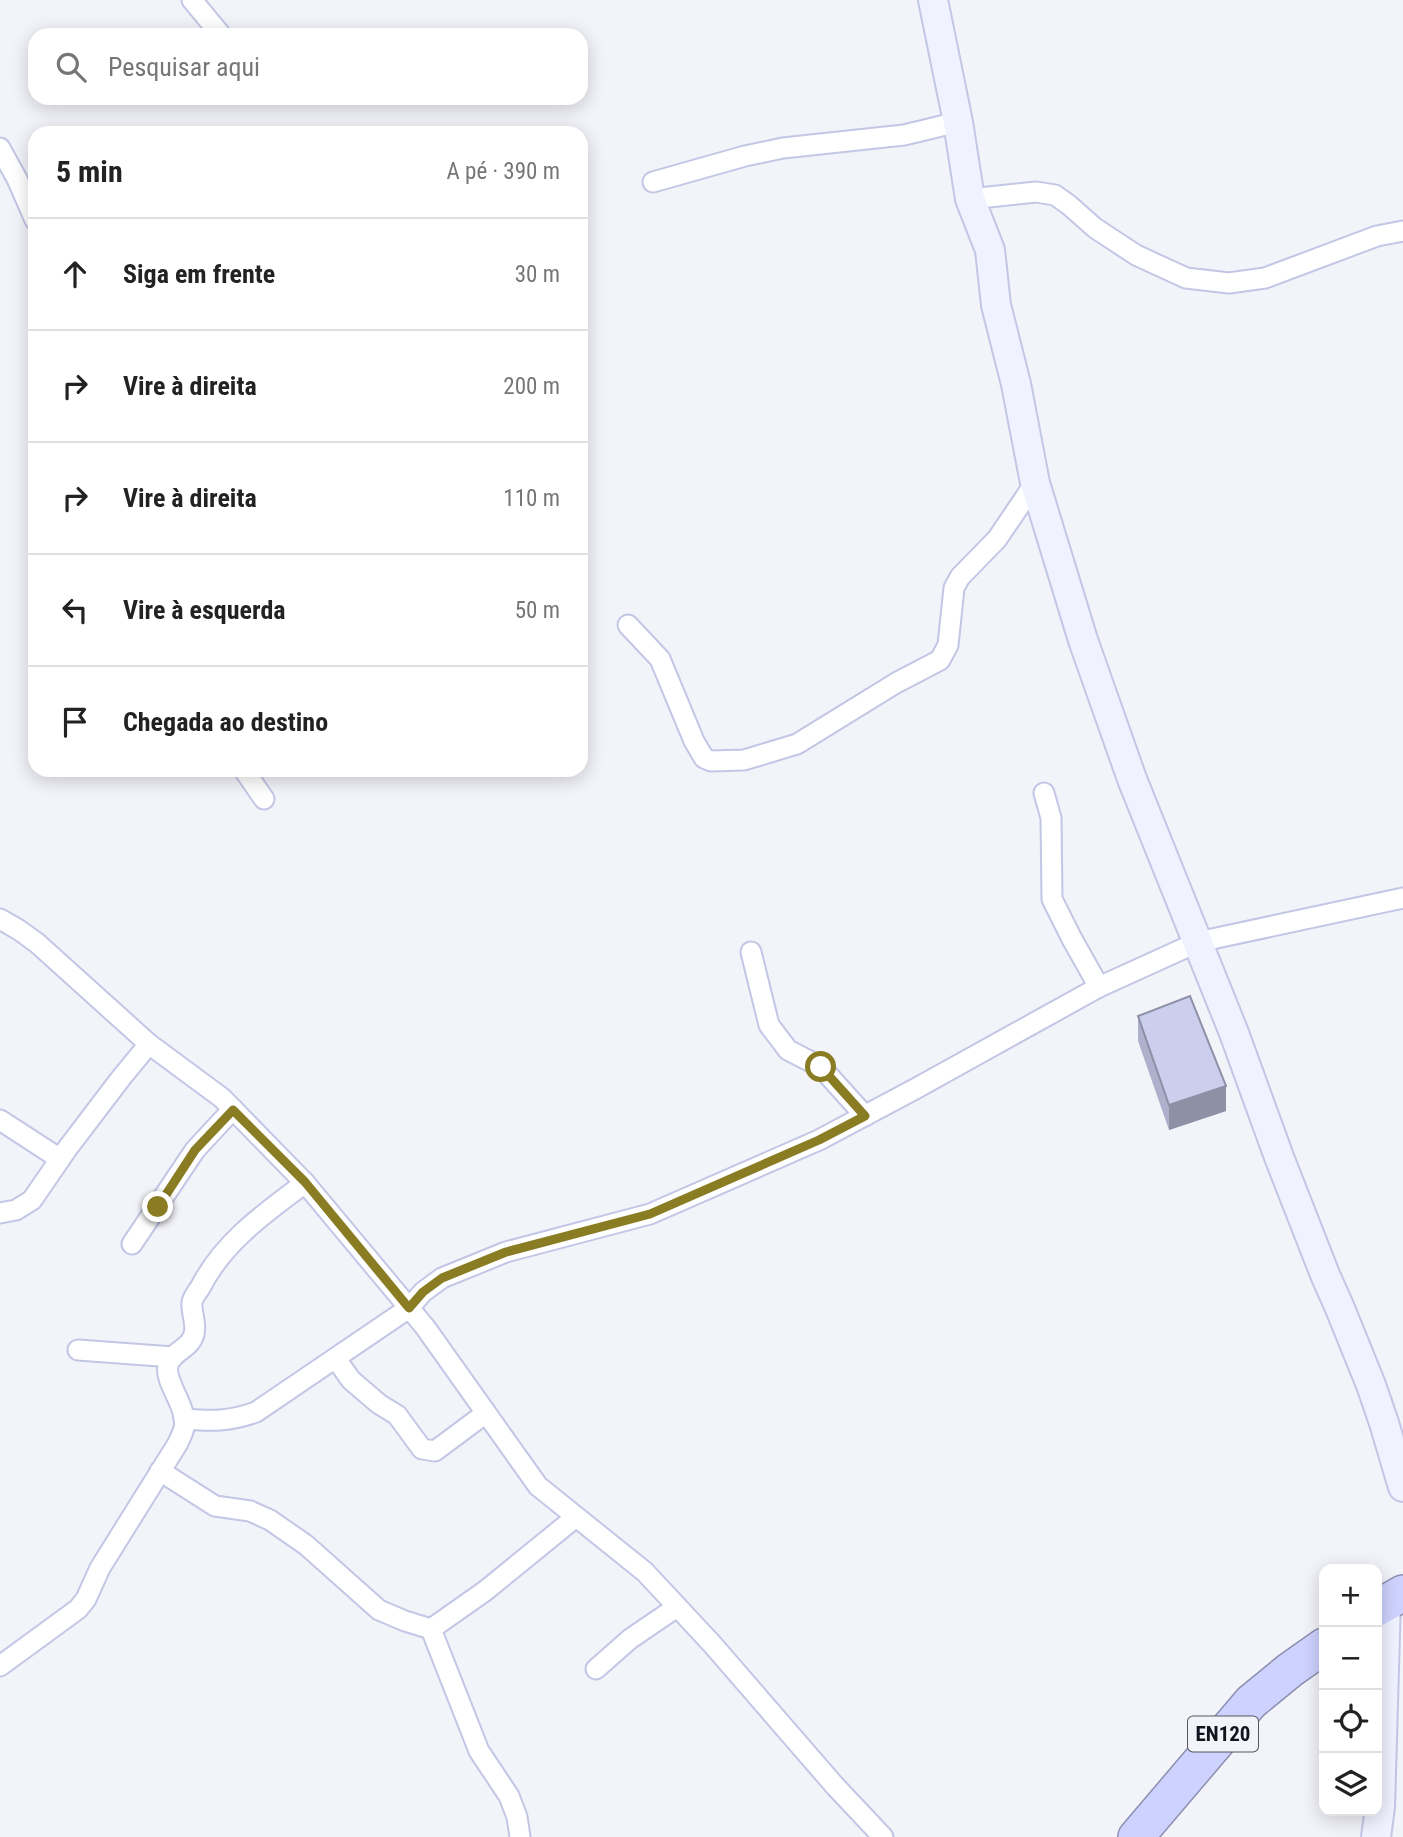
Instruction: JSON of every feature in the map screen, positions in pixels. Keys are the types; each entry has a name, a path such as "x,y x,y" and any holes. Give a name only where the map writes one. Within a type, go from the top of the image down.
{"highway":[{"name":"EN120","path":"1136,1837 1251,1702 1319,1650"}],"street":[{"path":"192,0 215,28"},
{"path":"933,0 958,122 970,199 990,250 996,305 1016,384 1035,483 1083,640 1132,779 1371,1385 1403,1487"},
{"path":"653,183 745,156 783,148 904,135 958,122"},
{"path":"0,148 28,204"},
{"path":"970,199 1037,192 1055,195 1095,229 1136,255 1186,278 1229,284 1265,278 1377,236 1403,231"},
{"path":"628,625 660,659 694,741 705,758 711,761 744,760 797,744 896,683 940,660 948,645 954,588 960,577 997,539 1035,483"},
{"path":"249,777 264,799"},
{"path":"1044,793 1051,818 1052,898 1099,987"},
{"path":"184,1419 223,1421 256,1412 409,1308 423,1292 442,1278 506,1252 650,1214 819,1140 1099,987 1198,942 1403,898"},
{"path":"0,919 37,943 149,1044 222,1098 305,1182 425,1327 538,1486 645,1572 883,1837"},
{"path":"751,952 769,1025 788,1050 821,1067 865,1116"},
{"path":"0,1213 16,1210 32,1200 60,1159 149,1044"},
{"path":"132,1244 195,1150 233,1110"},
{"path":"0,1120 60,1159"},
{"path":"0,1666 78,1609 86,1599 100,1567 178,1443 184,1427 181,1406 167,1364 190,1344 195,1333 192,1302 209,1270 248,1226 305,1182"},
{"path":"78,1350 173,1357"},
{"path":"336,1359 351,1380 379,1404 397,1415 422,1450 435,1451 486,1413"},
{"path":"160,1471 215,1506 250,1511 270,1520 306,1545 379,1610 431,1629"},
{"path":"431,1629 485,1591 576,1517"},
{"path":"1376,1837 1380,1807 1389,1600"},
{"path":"596,1669 630,1639 677,1607"},
{"path":"431,1629 479,1751 509,1796 517,1817 520,1837"}],"building":[{"path":"1190,996 1226,1086 1169,1105 1138,1016"}],"route":[{"path":"158,1207 195,1150 233,1110 305,1182 409,1308 423,1292 442,1278 506,1252 650,1214 819,1140 865,1116 821,1067"}]}
